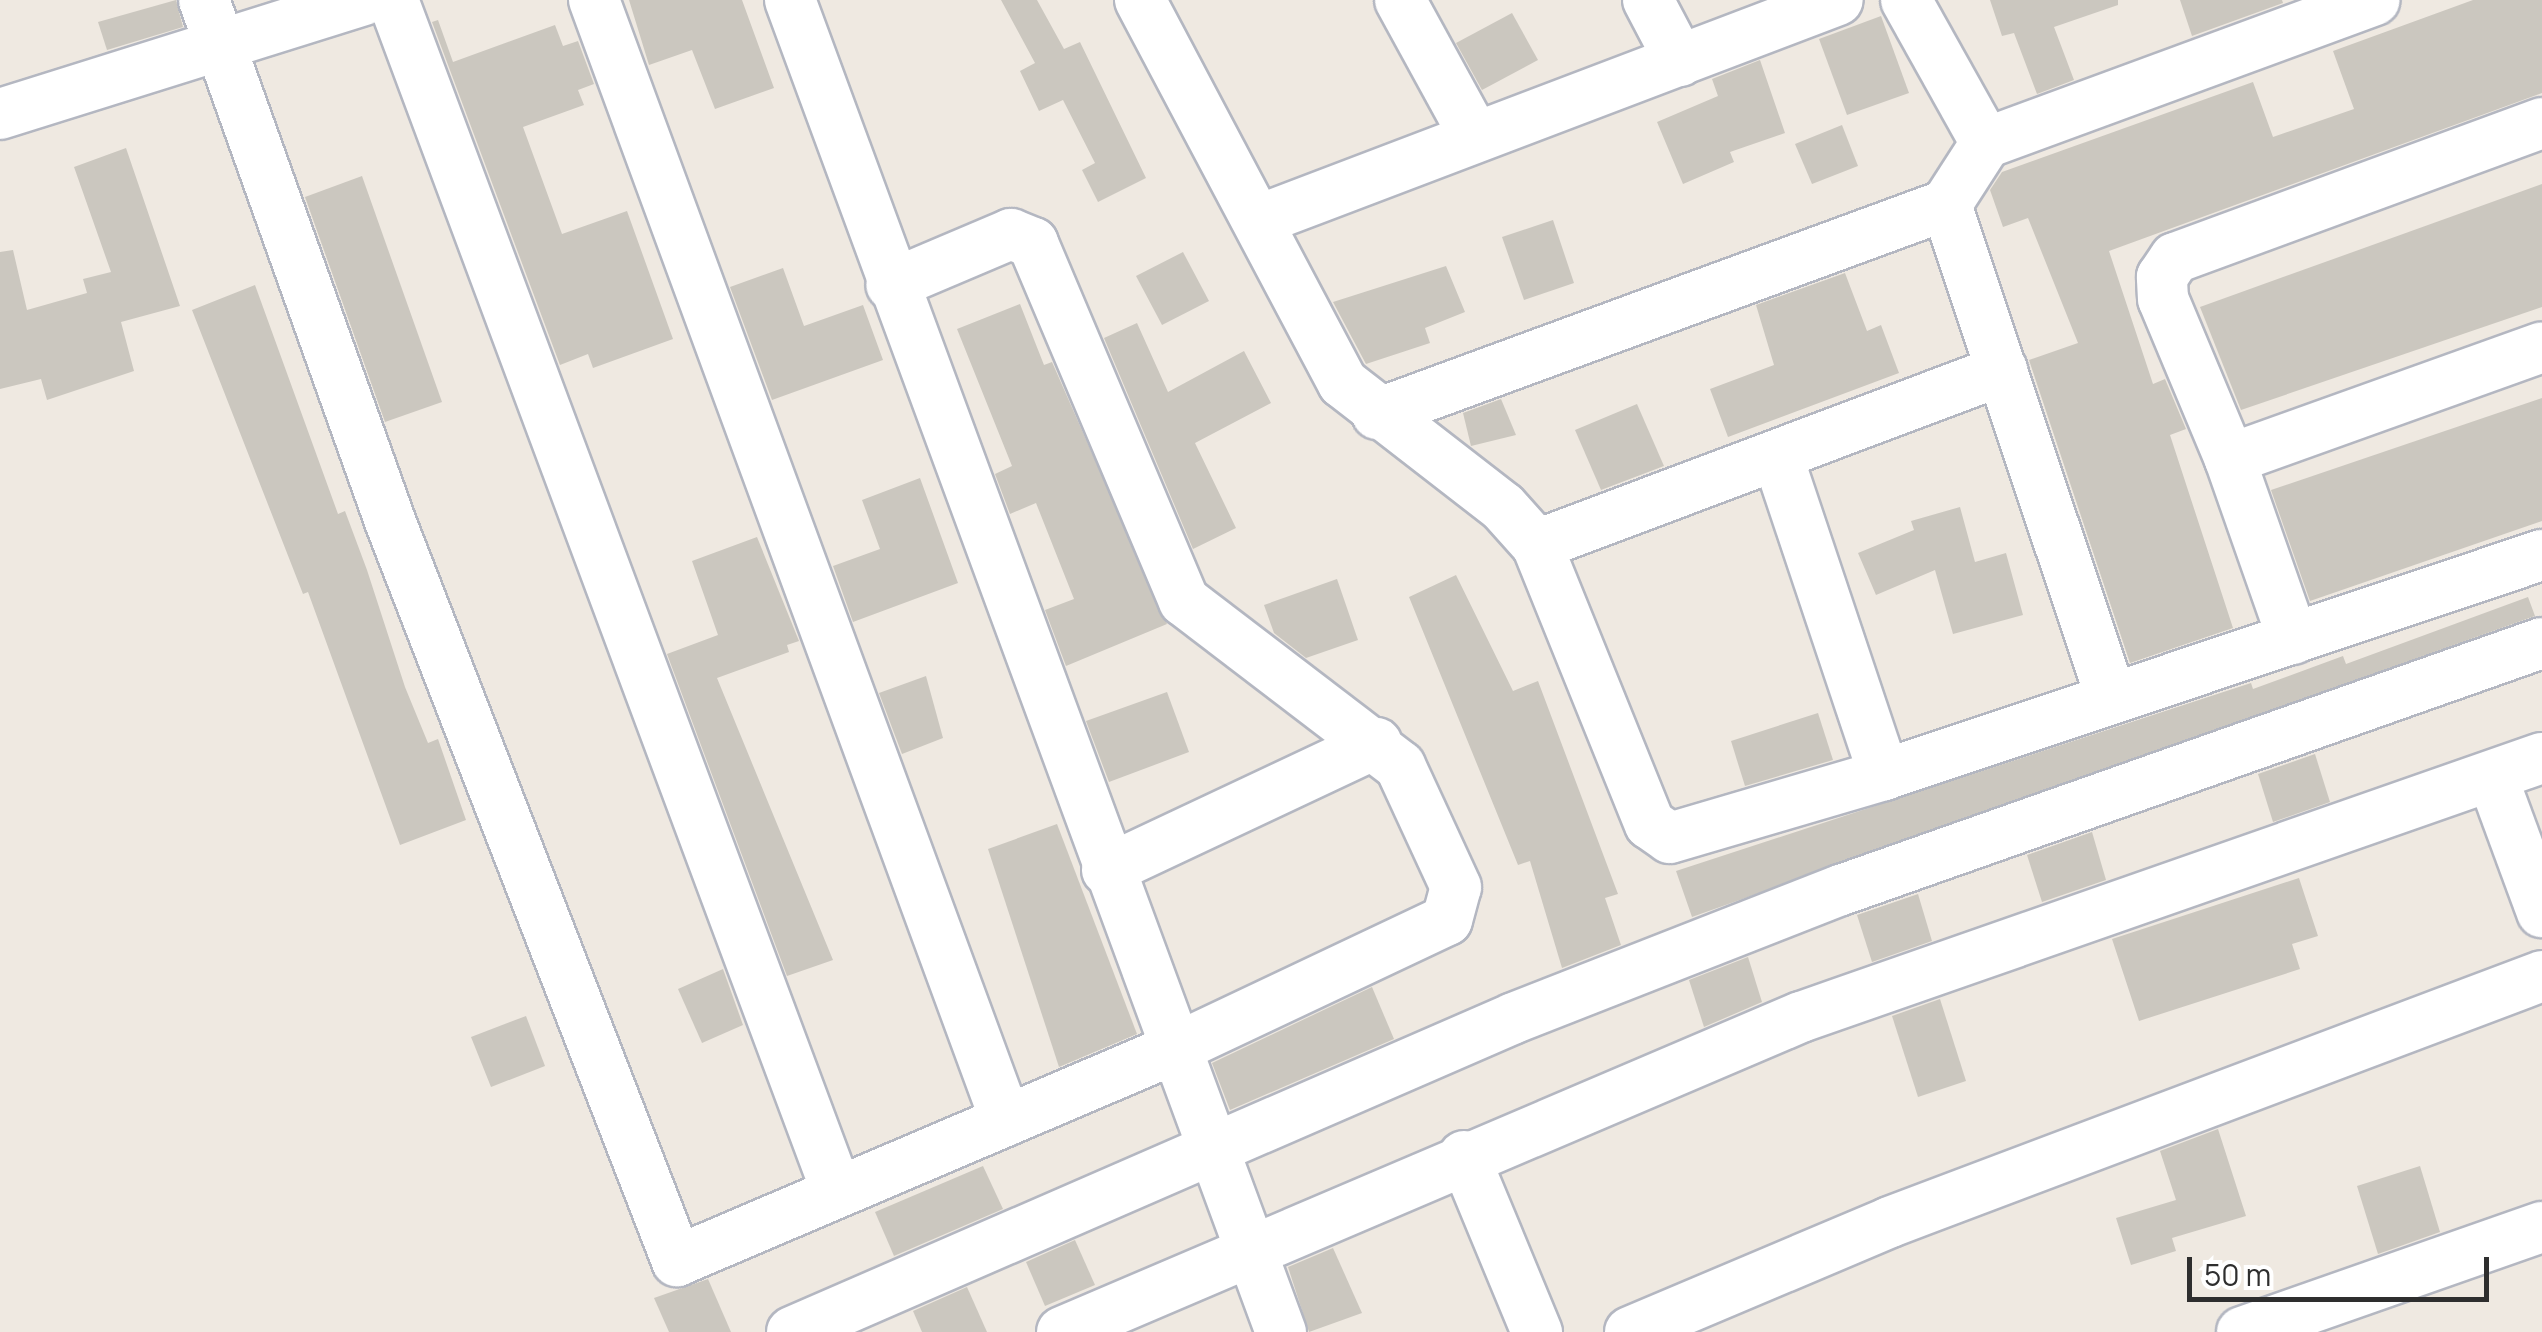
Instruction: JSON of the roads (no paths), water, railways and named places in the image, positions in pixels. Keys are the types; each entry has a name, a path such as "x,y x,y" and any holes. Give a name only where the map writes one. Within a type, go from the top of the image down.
{"street":[{"path":"204,0 390,521 676,1261 1172,1050 1446,920 1456,887 1400,766 1378,743 1184,602 1034,243 1011,234 891,284"},
{"path":"0,114 364,0"},
{"path":"393,0 837,1192"},
{"path":"594,0 1006,1121"},
{"path":"790,0 1172,1050 1281,1332"},
{"path":"1140,0 1344,384 1503,507 1536,545 1650,824 1670,838 1884,775 2542,554"},
{"path":"1400,0 1474,138"},
{"path":"1648,0 1680,61"},
{"path":"1259,220 1838,0"},
{"path":"1906,0 1986,143"},
{"path":"1378,414 1946,205 1986,143 2374,0"},
{"path":"2293,639 2230,459 2163,299 2162,276 2175,258 2542,124"},
{"path":"1946,205 2111,697"},
{"path":"2230,459 2542,347"},
{"path":"1536,545 1778,458 2002,370"},
{"path":"1778,458 1884,775"},
{"path":"792,1332 1514,1018 1841,890 2542,643"},
{"path":"1106,870 1378,743"},
{"path":"1062,1332 1464,1156 1801,1017 2542,758"},
{"path":"2493,778 2542,912"},
{"path":"1630,1332 1890,1222 2542,976"},
{"path":"1464,1156 1537,1332"},
{"path":"2242,1332 2542,1226"}]}
